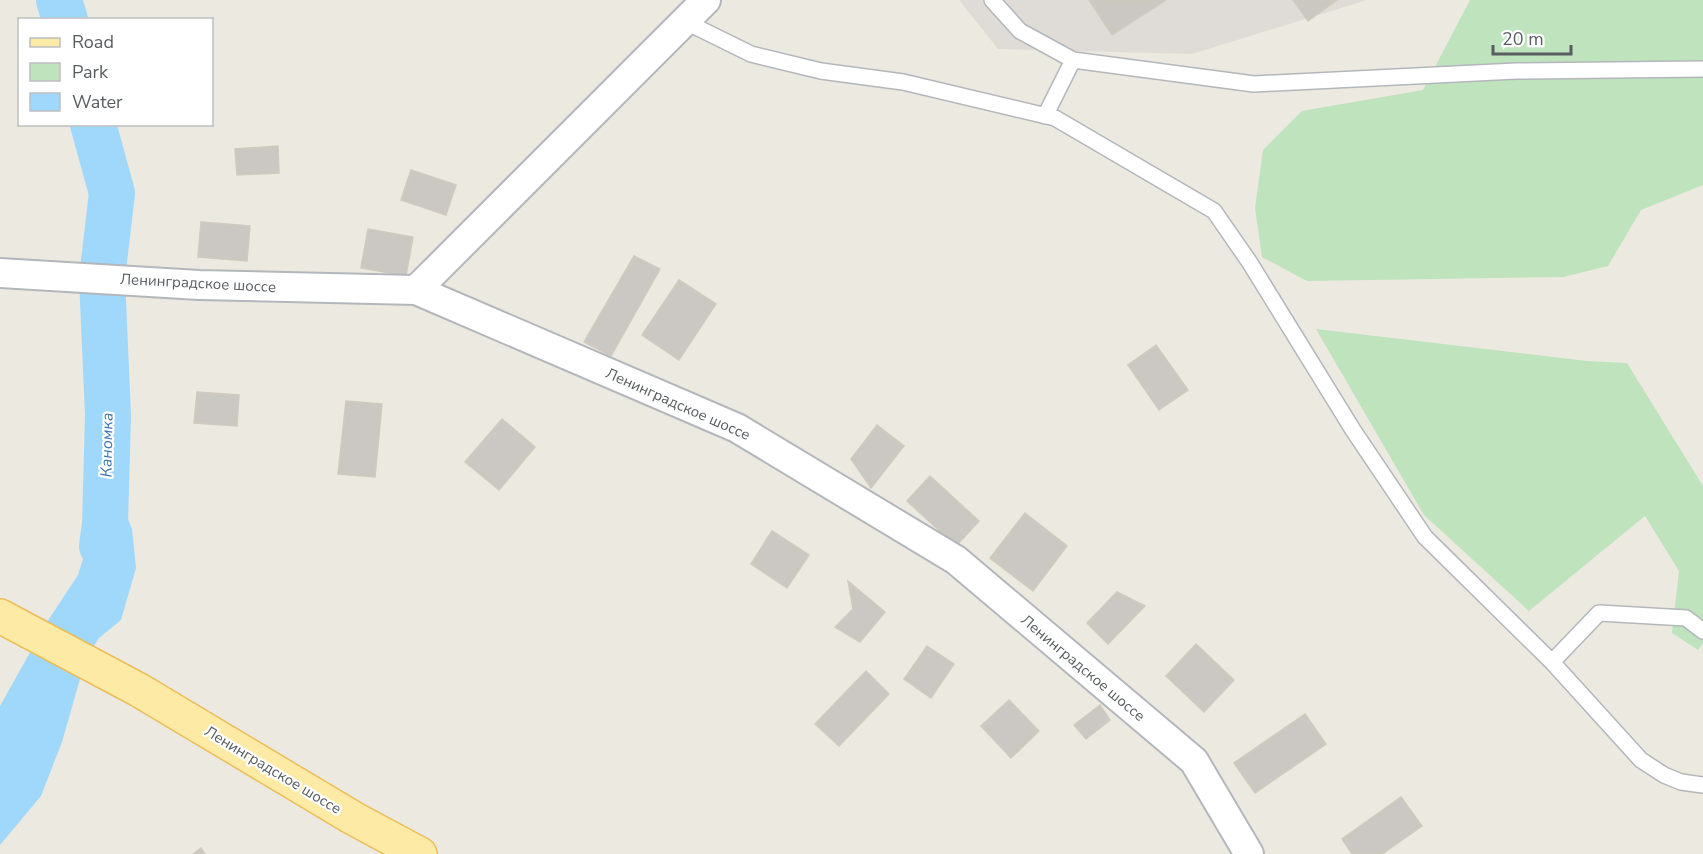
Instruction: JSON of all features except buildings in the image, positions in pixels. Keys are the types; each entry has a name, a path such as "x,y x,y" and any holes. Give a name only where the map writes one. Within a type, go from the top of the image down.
{"main road":[{"name":"Ленинградское шоссе","path":"0,616 139,690 353,818 420,854"}],"street":[{"path":"416,290 706,0"},
{"name":"Ленинградское шоссе","path":"0,273 199,285 416,290 737,428 956,560 1194,761 1248,854"}],"lane":[{"path":"992,0 1020,31 1073,60 1254,84 1516,71 1703,69"},
{"path":"684,21 751,54 821,71 903,82 1055,118 1214,211 1250,263 1353,430 1425,537 1552,662 1641,760 1664,775 1681,782 1703,785"},
{"path":"1045,116 1073,60"},
{"path":"1552,662 1599,614 1686,618 1703,631"}],"shaded area":[{"path":"959,0 1367,0 1192,54 998,49"}],"green space":[{"path":"1470,0 1703,0 1703,185 1641,210 1608,266 1563,277 1307,281 1262,257 1255,208 1263,150 1302,111 1423,90"},
{"path":"1316,329 1587,361 1627,363 1703,486 1703,643 1698,650 1672,633 1679,571 1645,516 1529,611 1424,515"}],"water":[{"path":"106,465 132,529 136,568 121,620 99,638 86,658 62,742 41,796 0,845 0,706 47,622 78,575 105,488"}],"waterway":[{"name":"Каномка","path":"59,0 64,18"},
{"name":"Каномка","path":"94,126 112,193 102,278 108,415 105,524 102,546"}]}
